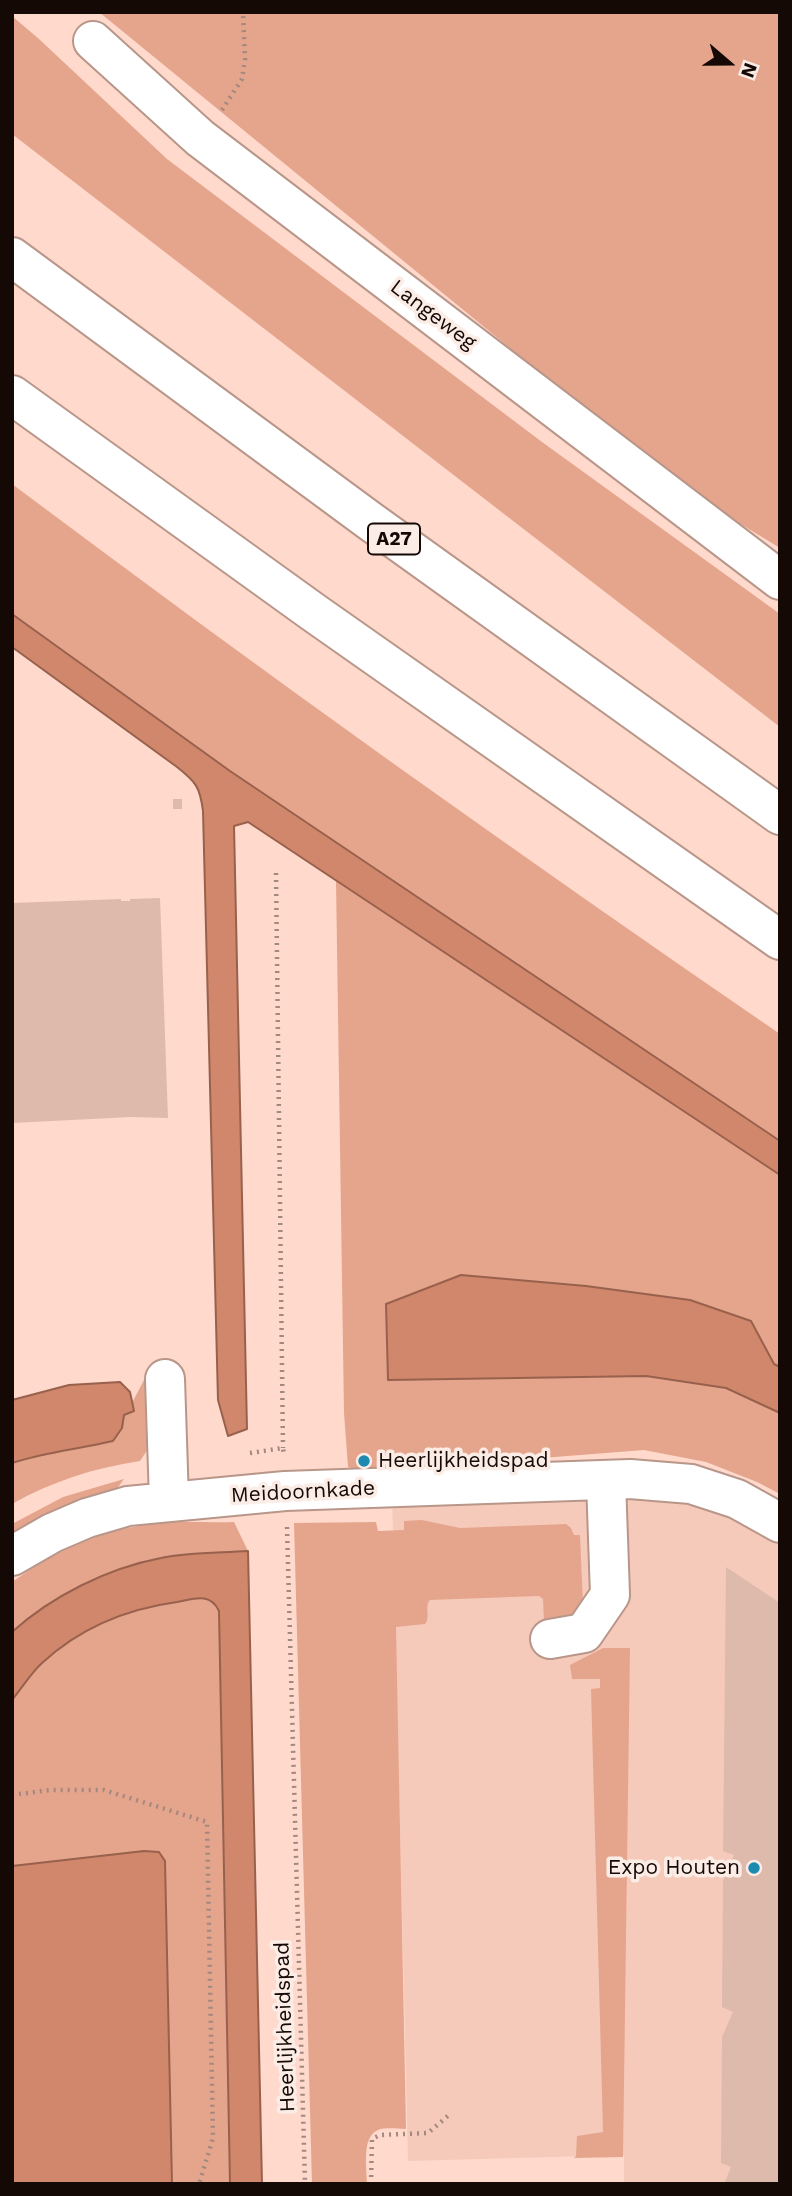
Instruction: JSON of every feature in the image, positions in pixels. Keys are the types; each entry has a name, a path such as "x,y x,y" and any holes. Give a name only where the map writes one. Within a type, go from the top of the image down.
{"main road":[{"name":"Langeweg","path":"93,41 200,138 780,580"},
{"name":"A27","path":"12,257 381,529 780,816"},
{"path":"12,396 313,612 780,940"},
{"path":"165,1378 169,1501"},
{"name":"Meidoornkade","path":"12,1556 51,1533 87,1518 128,1506 285,1491 630,1479 691,1484 737,1499 780,1523"},
{"path":"550,1639 584,1633 610,1595 606,1481"}],"path":[{"path":"242,79 245,59 243,12"},
{"path":"276,873 283,1448"},
{"name":"Heerlijkheidspad","path":"285,1491 306,2184"},
{"path":"12,1795 50,1790 104,1790 206,1822 214,2138 199,2184"},
{"path":"371,2184 372,2139 380,2135 428,2133 449,2115"}],"shaded area":[{"path":"99,12 780,12 780,548 734,520 560,389"},
{"path":"12,16 167,159 542,442 780,614 780,727 12,134"},
{"path":"12,484 393,763 780,1034 780,1141 230,771 12,614"},
{"path":"12,614 230,771 780,1141 780,1175 248,822 234,826 247,1429 228,1436 218,1400 203,811 200,796 193,781 177,767 12,647"},
{"path":"336,880 780,1175 780,1367 774,1364 751,1321 646,1376 726,1388 780,1413 780,1494 706,1462 644,1450 363,1472 348,1467 344,1413"},
{"path":"461,1275 586,1286 690,1300 751,1321 774,1364 780,1367 780,1413 726,1388 646,1376 388,1380 386,1304"},
{"path":"145,1378 148,1449 140,1461 74,1476 12,1504 12,1463 113,1441 124,1415 134,1411 132,1403"},
{"path":"120,1382 130,1392 134,1411 124,1415 122,1428 113,1441 12,1463 12,1400 69,1385"},
{"path":"124,1479 116,1490 59,1509 12,1533 12,1524 63,1497"},
{"path":"688,1490 780,1520 780,2184 624,2184 624,2155 408,2161 392,1494"},
{"path":"422,1520 460,1528 566,1524 574,1535 580,1535 583,1605 577,1620 544,1623 543,1599 539,1596 430,1600 425,1624 396,1627 406,2129 378,2130 369,2139 366,2154 367,2184 312,2184 294,1523 376,1522 378,1531 404,1530 404,1521"},
{"path":"167,1522 234,1522 248,1551 172,1556 121,1569 63,1595 12,1632 12,1582 63,1551 118,1530 138,1526"},
{"path":"248,1551 262,2184 230,2184 219,1611 211,1601 195,1599 140,1609 105,1622 57,1650 38,1667 12,1700 12,1632 63,1595 121,1569 172,1556"},
{"path":"204,1597 214,1602 219,1611 230,2184 172,2184 165,1861 144,1851 12,1866 12,1700 41,1663 75,1637 120,1614 147,1606"},
{"path":"603,1648 630,1648 623,2157 574,2158 577,2136 603,2132 591,1689 600,1688 600,1679 572,1679 570,1665"},
{"path":"144,1851 159,1852 165,1861 172,2184 12,2184 12,1866"}],"building":[{"path":"173,799 182,799 182,809 173,809"},
{"path":"160,898 168,1118 131,1117 12,1123 12,903"},
{"name":"Expo Houten","path":"726,1567 780,1603 780,2184 724,2184 731,2167 721,2163 722,2037 733,2012 722,2007 723,1881 734,1855 723,1851"}],"place":[{"name":"Heerlijkheidspad","path":"364,1461"},
{"name":"Expo Houten","path":"754,1868"}]}
